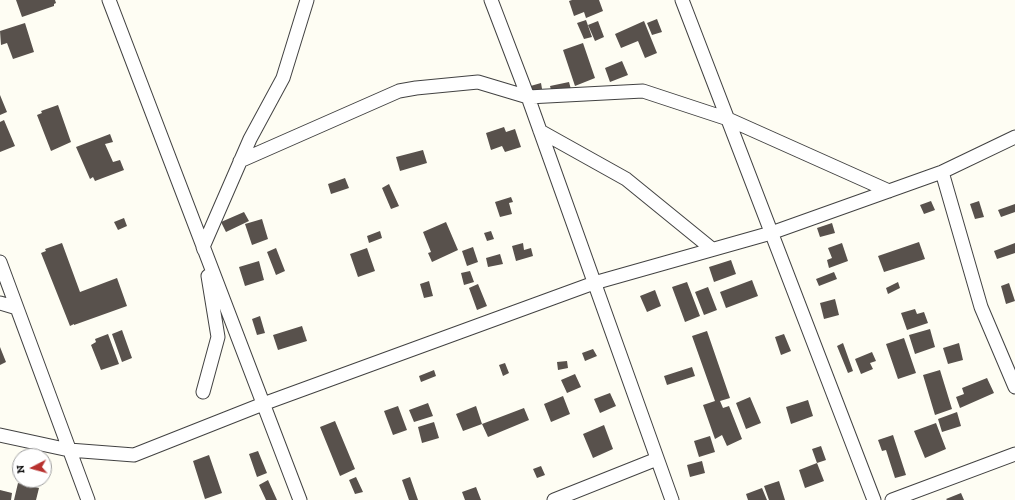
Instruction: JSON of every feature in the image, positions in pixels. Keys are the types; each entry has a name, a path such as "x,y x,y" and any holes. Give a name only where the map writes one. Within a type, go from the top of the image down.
{"street":[{"path":"109,0 300,500"},
{"path":"203,392 218,337 203,247 250,139 283,78 307,0"},
{"path":"491,0 528,97 672,500"},
{"path":"682,0 874,500"},
{"path":"240,161 399,91 478,82 528,97 643,91 728,119 890,191"},
{"path":"540,132 626,180 712,249"},
{"path":"0,434 69,450 134,455 263,404 594,282 771,233 890,191 942,172 1015,137"},
{"path":"942,172 981,307 1015,387"},
{"path":"0,262 88,500"},
{"path":"0,303 17,308"},
{"path":"892,500 1015,454"},
{"path":"554,500 657,459"}],"building":[{"path":"16,0 55,0 56,3 54,6 22,17"},
{"path":"599,0 603,11 586,18 584,12 574,16 569,1"},
{"path":"657,19 662,32 652,35 647,23"},
{"path":"586,20 592,37 584,39 577,23"},
{"path":"598,21 604,37 595,41 588,25"},
{"path":"644,21 657,53 645,58 638,41 621,48 615,34"},
{"path":"25,23 34,52 13,59 7,43 1,45 0,31"},
{"path":"583,43 595,78 575,86 563,50"},
{"path":"622,61 628,75 610,82 605,68"},
{"path":"569,82 572,93 553,98 550,86"},
{"path":"541,83 544,100 527,87"},
{"path":"0,95 7,112 0,115"},
{"path":"58,105 71,142 51,151 37,115 42,113 41,111"},
{"path":"4,120 15,146 0,152 0,122"},
{"path":"504,127 506,132 515,129 521,147 505,152 502,146 491,150 486,133"},
{"path":"110,134 113,142 105,144 113,162 120,160 124,170 95,181 93,177 90,179 76,147"},
{"path":"423,150 427,163 400,171 396,157"},
{"path":"345,178 349,188 331,194 328,184"},
{"path":"389,184 399,206 391,209 382,188"},
{"path":"511,197 513,202 509,203 512,214 500,217 495,202"},
{"path":"931,201 935,210 924,214 920,205"},
{"path":"979,201 984,217 975,219 970,204"},
{"path":"1015,204 1015,212 1001,217 998,210"},
{"path":"244,212 249,221 226,232 221,222"},
{"path":"124,218 127,226 118,230 114,222"},
{"path":"262,219 268,239 252,245 245,224"},
{"path":"446,222 458,250 432,262 428,253 431,252 423,232"},
{"path":"832,223 835,233 820,237 817,228"},
{"path":"380,231 382,238 369,243 367,236"},
{"path":"491,231 494,239 487,241 484,233"},
{"path":"919,242 925,259 884,272 878,256"},
{"path":"62,243 80,292 117,278 127,306 70,326 41,253 46,251 45,249"},
{"path":"523,243 524,250 531,248 533,256 516,261 512,246"},
{"path":"842,243 848,261 829,268 827,260 832,258 828,248"},
{"path":"1015,243 1015,253 997,259 994,251"},
{"path":"473,247 478,262 467,266 462,251"},
{"path":"276,248 285,271 276,275 267,252"},
{"path":"367,248 375,271 358,277 350,254"},
{"path":"500,254 503,264 488,267 486,258"},
{"path":"731,260 736,274 714,282 709,267"},
{"path":"259,261 264,280 245,286 239,267"},
{"path":"470,271 474,282 464,285 461,273"},
{"path":"834,272 837,279 819,286 816,279"},
{"path":"752,280 758,296 726,308 720,292"},
{"path":"429,281 433,296 424,298 420,284"},
{"path":"687,282 700,316 685,322 672,287"},
{"path":"898,282 900,288 888,294 886,288"},
{"path":"1009,283 1015,301 1006,304 1001,286"},
{"path":"478,284 487,306 477,310 469,288"},
{"path":"708,287 717,310 704,315 695,292"},
{"path":"655,290 661,306 647,312 640,296"},
{"path":"835,299 839,315 824,319 820,303"},
{"path":"915,309 917,314 924,312 928,323 907,330 901,313"},
{"path":"260,316 265,333 257,335 252,319"},
{"path":"302,326 307,341 278,350 273,335"},
{"path":"930,329 935,347 915,354 909,335"},
{"path":"122,330 132,358 122,362 112,334"},
{"path":"707,331 730,398 720,401 723,408 729,406 742,439 727,446 722,435 715,439 703,405 715,401 692,336"},
{"path":"108,334 119,364 101,370 91,345 96,342 95,339"},
{"path":"784,334 791,351 781,355 775,337"},
{"path":"904,338 916,373 898,379 886,344"},
{"path":"843,343 853,371 848,373 837,346"},
{"path":"959,343 963,360 948,364 943,348"},
{"path":"0,347 6,362 0,365"},
{"path":"593,349 597,356 585,361 582,353"},
{"path":"872,352 876,361 870,363 873,369 861,374 855,359"},
{"path":"567,361 568,368 558,370 557,362"},
{"path":"505,363 509,373 503,376 499,365"},
{"path":"692,367 695,376 667,385 664,376"},
{"path":"434,370 436,376 421,382 419,376"},
{"path":"940,370 952,409 935,415 923,375"},
{"path":"575,374 581,387 567,393 561,380"},
{"path":"987,378 994,393 960,408 956,397 964,394 962,388"},
{"path":"610,393 616,406 600,413 594,399"},
{"path":"563,396 570,414 551,422 544,404"},
{"path":"750,397 761,423 746,429 736,403"},
{"path":"808,400 813,416 791,424 786,407"},
{"path":"428,403 433,416 414,422 409,410"},
{"path":"398,406 407,430 393,435 384,411"},
{"path":"476,406 482,424 463,431 456,414"},
{"path":"524,408 529,420 488,437 482,424"},
{"path":"957,412 961,426 942,432 938,419"},
{"path":"335,421 355,469 340,476 320,427"},
{"path":"434,422 439,438 422,443 418,427"},
{"path":"936,423 946,449 925,458 914,431"},
{"path":"604,425 613,449 593,458 583,434"},
{"path":"893,435 906,475 895,478 886,450 882,451 878,440"},
{"path":"710,436 715,452 699,457 694,441"},
{"path":"821,446 826,460 817,463 812,449"},
{"path":"258,451 267,473 257,477 249,454"},
{"path":"209,455 222,493 205,499 193,461"},
{"path":"702,461 705,473 690,477 687,465"},
{"path":"817,463 824,481 805,488 799,470"},
{"path":"541,466 545,475 537,478 533,469"},
{"path":"356,477 363,492 355,494 349,480"},
{"path":"410,477 418,500 409,500 402,480"},
{"path":"268,480 277,500 266,500 259,485"},
{"path":"779,481 785,500 769,500 764,486"},
{"path":"476,487 481,500 465,500 462,492"},
{"path":"17,488 39,488 36,500 14,500"},
{"path":"762,488 767,500 748,500 746,494"},
{"path":"0,490 12,493 11,500 0,500"},
{"path":"961,493 964,500 946,499"}]}
